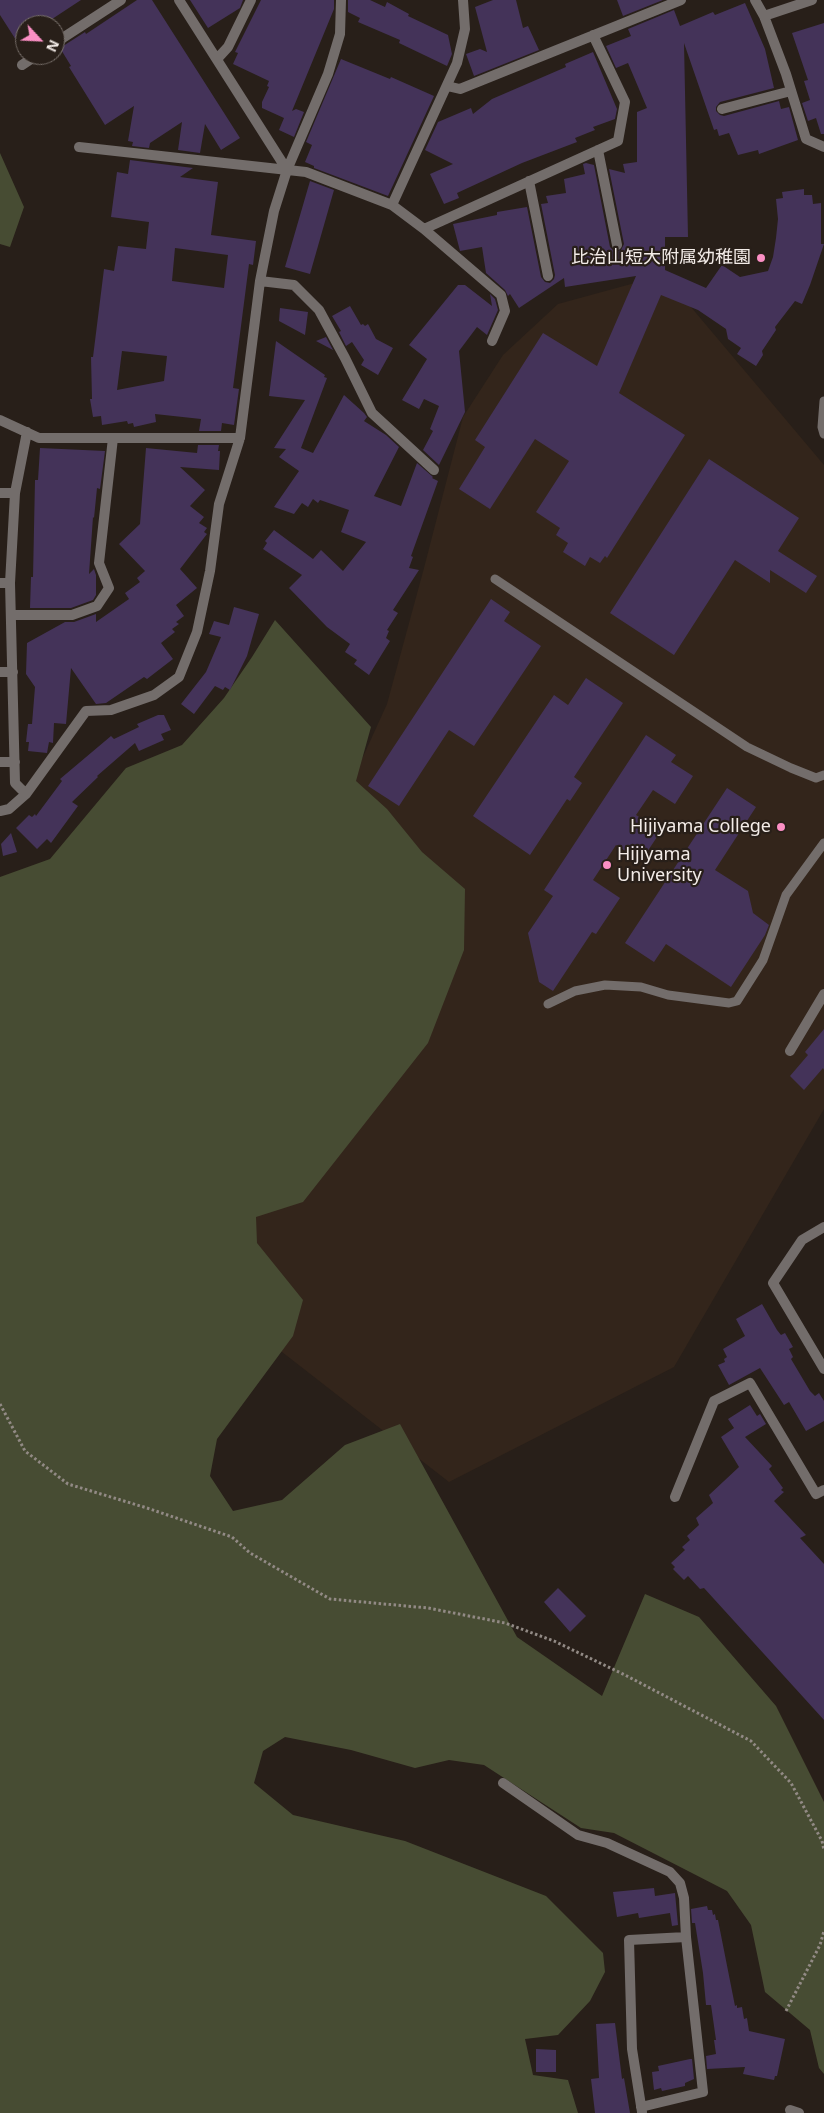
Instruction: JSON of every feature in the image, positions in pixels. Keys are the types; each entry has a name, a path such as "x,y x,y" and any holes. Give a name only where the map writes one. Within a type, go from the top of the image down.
{"street":[{"path":"65,36 121,0"},
{"path":"179,0 287,170"},
{"path":"217,59 228,47 251,0"},
{"path":"0,811 9,809 26,794 86,712 111,710 154,696 179,677 198,632 210,571 218,504 240,438 260,280 274,211 287,170 328,74 340,34 341,0"},
{"path":"392,205 457,63 465,29 463,0"},
{"path":"447,86 460,89 681,0"},
{"path":"755,0 764,16 806,139 824,146"},
{"path":"764,16 812,0"},
{"path":"424,228 618,141 626,102 593,36"},
{"path":"722,109 791,91"},
{"path":"79,147 306,172 392,205 424,228 501,295 505,311 492,341"},
{"path":"598,150 616,245"},
{"path":"529,181 548,276"},
{"path":"260,280 294,284 319,310 372,413 434,470"},
{"path":"0,420 39,438 240,438"},
{"path":"26,794 15,783 11,615 5,582 15,493 27,432"},
{"path":"11,615 72,615 97,606 109,588 99,563 113,438"},
{"path":"0,493 15,493"},
{"path":"0,672 13,672"},
{"path":"0,762 15,762"},
{"path":"790,1050 824,994"},
{"path":"824,1227 802,1240 773,1283 824,1369"},
{"path":"675,1497 714,1401 750,1383 816,1494 824,1490"},
{"path":"503,1783 578,1835 607,1843 670,1872 680,1883 684,1898 686,1937 703,2092 642,2110 632,2049 629,1940 686,1937"}],"lane":[{"path":"824,401 822,427 824,434"},
{"path":"495,579 747,747 816,778 824,775"},
{"path":"548,1004 575,991 605,985 641,987 668,995 728,1003 737,1001 763,960 786,895 824,844"}],"path":[{"path":"0,1404 25,1451 68,1484 147,1508 232,1538 250,1553 330,1599 428,1608 505,1623 554,1641 625,1675 752,1742 791,1783 822,1841 824,1850"},
{"path":"786,2011 820,1945 824,1932"}],"shaded area":[{"name":"Hijiyama University","path":"664,275 824,465 824,1109 674,1367 449,1482 196,1285 342,803 387,704 463,417 503,355 558,304"}],"green space":[{"path":"0,153 24,207 10,247 0,244"},
{"path":"275,620 371,727 356,781 387,809 422,852 465,889 464,950 428,1043 303,1202 256,1217 257,1243 303,1300 293,1336 217,1439 210,1476 233,1511 282,1500 345,1445 400,1424 517,1637 602,1696 645,1594 699,1617 776,1706 824,1802 824,2074 819,2068 810,2030 765,1992 751,1925 727,1891 614,1833 581,1828 484,1765 449,1760 415,1768 351,1750 285,1737 263,1751 254,1783 293,1815 405,1841 546,1896 603,1953 605,1972 590,2001 558,2035 525,2039 533,2075 568,2080 578,2113 0,2113 0,877 50,859 126,768 182,745 224,698"}],"building":[{"path":"0,0 81,0 58,15 15,15 15,38 0,15"},
{"path":"137,0 152,0 240,138 221,150 205,124 200,153 178,150 182,122 150,143 149,148 132,146 133,142 128,141 134,106 105,125 69,67 71,66 65,56 65,45 85,32 86,34"},
{"path":"190,0 243,0 240,8 208,28"},
{"path":"261,0 334,0 334,9 292,111 296,109 304,112 294,137 279,130 284,118 262,108 262,102 269,87 267,86 269,81 233,64 238,53 235,52"},
{"path":"348,0 370,0 385,7 387,2 409,14 408,16 448,35 452,54 447,66 399,43 400,40 358,22 360,18 348,12"},
{"path":"493,0 516,0 523,28 528,26 539,50 474,76 466,54 480,49 487,52 475,7"},
{"path":"617,0 663,0 623,16"},
{"path":"745,3 765,49 774,88 720,102 716,107 716,111 724,116 779,101 781,109 789,107 798,140 759,154 758,150 738,155 729,133 719,136 717,129 714,130 684,43 688,237 665,237 665,270 706,288 722,265 740,277 768,271 773,257 776,238 778,219 776,199 783,198 782,192 804,189 804,195 812,195 813,204 821,203 821,244 824,244 802,304 795,301 775,327 776,330 762,351 763,355 756,366 737,354 741,348 728,339 726,329 698,310 661,295 619,393 685,435 607,558 605,556 600,563 590,557 585,566 563,552 568,543 556,535 560,528 536,512 569,461 535,439 490,509 459,489 485,447 475,440 543,333 597,366 636,276 565,287 564,278 519,308 510,294 508,296 505,290 486,273 482,247 460,251 453,224 497,215 497,212 527,207 541,277 545,282 550,283 555,275 541,204 548,203 546,196 566,193 564,179 585,174 583,164 586,163 594,165 610,247 615,252 621,250 624,244 609,169 625,173 623,164 637,162 637,112 647,108 628,63 616,68 606,46 631,36 628,29 674,10 680,26 713,12 715,15"},
{"path":"824,23 824,134 821,134 816,118 808,121 802,103 810,100 804,81 808,80 792,33"},
{"path":"593,52 617,109 615,119 593,127 595,130 575,138 577,142 522,163 457,193 459,198 444,204 430,174 453,164 425,150 438,122 471,108 473,114 492,99 566,67 565,64"},
{"path":"341,59 390,79 391,77 434,96 388,196 314,168 314,166 305,162 312,145 306,142"},
{"path":"130,160 193,168 180,177 218,182 211,235 256,241 253,265 249,264 233,388 239,389 234,425 222,423 221,431 199,431 201,419 155,414 156,422 134,427 133,423 128,424 127,421 102,425 101,416 93,417 90,399 92,399 91,357 93,357 104,269 114,271 118,246 146,249 149,222 111,217 117,172 128,174","holes":["175,248 228,255 224,288 172,281","122,351 167,356 164,381 117,390"]},
{"path":"310,181 334,190 310,274 285,267"},
{"path":"458,285 465,285 492,306 490,294 495,299 498,310 487,335 477,327 459,351 465,412 439,465 423,450 433,431 430,429 439,406 424,399 419,409 402,400 427,359 409,345"},
{"path":"350,306 361,325 365,326 368,324 376,339 393,348 378,375 361,365 364,360 352,342 346,346 339,332 341,331 332,316"},
{"path":"280,308 308,312 305,335 279,321"},
{"path":"326,337 333,350 316,341"},
{"path":"276,341 327,378 301,448 313,453 344,395 364,413 367,417 364,421 386,435 399,447 374,496 401,506 417,463 432,478 438,481 411,556 413,557 409,568 419,570 393,610 398,613 387,630 389,631 386,638 390,641 369,675 354,664 357,660 345,652 350,644 327,627 289,588 302,575 263,549 267,543 265,541 274,530 313,559 321,550 343,571 366,542 341,532 349,510 320,500 318,503 313,499 308,507 302,503 294,514 274,507 299,471 279,457 286,449 274,448 305,400 269,396"},
{"path":"198,445 219,445 219,470 180,467 205,490 190,506 204,517 199,523 207,528 204,532 207,534 180,569 197,588 176,605 184,616 176,622 179,624 172,629 175,632 161,643 173,659 147,679 144,677 106,703 96,704 71,668 66,724 54,723 53,743 49,742 47,753 28,751 29,742 26,742 28,724 32,724 35,687 26,674 27,643 65,622 74,622 96,614 96,622 129,599 125,593 140,582 137,578 145,571 119,544 140,524 146,448 197,453"},
{"path":"40,448 105,451 100,489 97,488 93,517 89,574 94,569 96,575 96,595 93,600 71,608 30,608 31,577 33,577 35,480 38,480"},
{"path":"709,459 799,518 778,551 817,576 806,593 770,570 770,583 735,560 674,655 610,613"},
{"path":"491,599 510,612 504,621 541,646 474,746 449,730 399,806 368,786"},
{"path":"234,607 259,614 247,656 230,690 225,687 223,690 215,686 194,714 181,704 206,672 221,637 209,634 214,621 229,625"},
{"path":"586,678 623,703 574,777 582,783 570,801 567,799 530,855 473,816 554,695 568,705"},
{"path":"158,715 164,715 171,730 161,734 164,740 139,751 135,743 97,776 72,802 78,806 51,843 47,839 37,849 16,828 29,815 32,817 35,814 36,816 62,781 60,779 111,736 114,739 139,727 137,724"},
{"path":"646,735 676,755 671,762 693,776 675,804 653,790 636,815 661,831 641,861 616,845 593,880 620,898 596,934 592,932 553,991 539,982 528,933 553,896 544,890"},
{"path":"727,788 756,807 715,870 748,891 753,913 769,925 765,935 731,987 666,944 654,962 625,943"},
{"path":"11,833 17,852 3,856 1,844"},
{"path":"824,1029 824,1070 823,1068 804,1090 790,1076 808,1055 805,1052"},
{"path":"762,1304 777,1330 781,1335 785,1333 793,1347 789,1349 793,1357 791,1359 810,1391 815,1396 819,1393 824,1401 824,1421 806,1431 789,1402 784,1405 760,1368 729,1385 718,1365 725,1362 724,1359 727,1357 723,1349 745,1336 736,1319"},
{"path":"750,1405 757,1416 760,1414 766,1424 745,1437 772,1466 769,1469 783,1488 781,1490 784,1492 774,1501 806,1535 800,1538 824,1564 824,1720 704,1588 700,1589 688,1576 684,1580 673,1569 675,1567 671,1563 685,1550 682,1547 690,1540 687,1536 699,1525 696,1518 713,1503 709,1495 739,1467 721,1437 734,1428 728,1419"},
{"path":"558,1588 586,1616 570,1632 544,1602"},
{"path":"654,1888 655,1896 675,1893 678,1925 672,1926 670,1913 639,1918 638,1913 617,1917 613,1892"},
{"path":"707,1906 708,1910 712,1910 716,1920 718,1920 735,2006 737,2005 737,2008 742,2007 744,2019 747,2018 749,2031 785,2039 777,2076 775,2076 774,2080 743,2074 745,2067 707,2069 706,2056 716,2054 714,2040 716,2040 711,2005 706,2005 703,1973 695,1923 692,1923 691,1909"},
{"path":"615,2023 622,2079 624,2078 630,2113 595,2113 591,2079 599,2078 596,2024"},
{"path":"536,2049 556,2050 556,2072 536,2072"},
{"path":"692,2059 694,2079 685,2083 685,2086 662,2091 661,2088 654,2090 652,2072 659,2071 658,2066"}],"place":[{"name":"比治山短大附属幼稚園","path":"761,258"},
{"name":"Hijiyama College","path":"781,827"},
{"name":"Hijiyama University","path":"607,865"}]}
